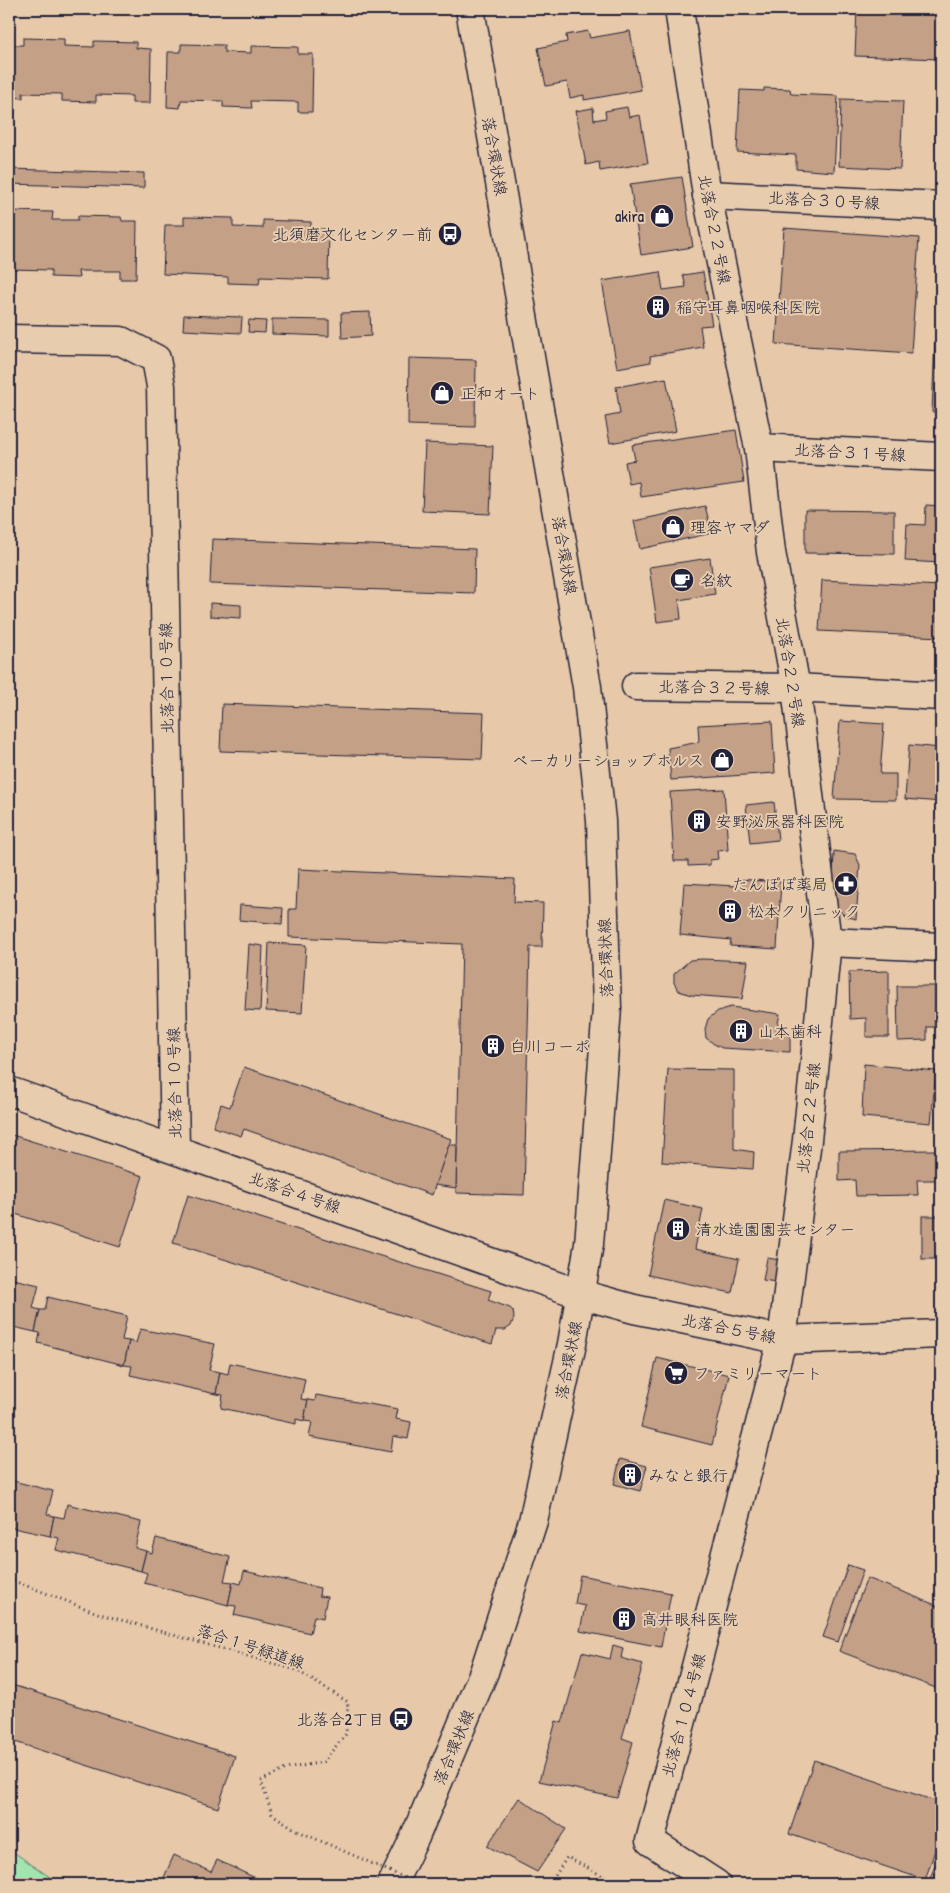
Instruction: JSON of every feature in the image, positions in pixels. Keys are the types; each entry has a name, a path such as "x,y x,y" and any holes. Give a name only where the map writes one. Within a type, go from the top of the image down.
{"street":[{"name":"落合環状線","path":"392,1884 415,1837 484,1672 533,1521 572,1344 589,1244 607,1008 601,821 587,687 470,9"},
{"name":"北落合２２号線","path":"679,9 707,195 758,448 770,552 796,688 827,942 807,1140 782,1340"},
{"name":"北落合３０号線","path":"707,195 941,206"},
{"name":"北落合１０号線","path":"9,339 121,341 156,359 161,386 175,1150"},
{"name":"北落合３１号線","path":"758,448 941,457"},
{"name":"北落合３２号線","path":"636,686 796,688 941,696"},
{"path":"827,942 941,948"},
{"name":"北落合４号線","path":"9,1091 580,1294"},
{"name":"北落合５号線","path":"580,1294 634,1309 782,1340 941,1334"},
{"name":"北落合１０４号線","path":"716,1884 650,1841 782,1340"}],"path":[{"name":"落合１号緑道線","path":"9,1579 100,1614 296,1670 348,1702 346,1734 323,1762 286,1769 261,1781 272,1814 298,1831 419,1884"},
{"path":"550,1884 567,1857 618,1884"}],"green space":[{"path":"9,1849 60,1884 9,1884"}],"building":[{"path":"548,9 576,9 575,11"},
{"path":"857,9 941,9 941,59 855,56"},
{"path":"588,31 590,38 630,31 641,90 584,100 584,95 570,98 567,82 546,86 538,48 567,42 566,35"},
{"path":"23,38 64,39 64,46 94,47 94,41 136,42 136,48 151,49 150,103 132,103 132,96 96,95 96,102 62,101 62,94 23,93 23,98 9,97 9,45 23,45"},
{"path":"181,44 224,45 224,52 251,53 251,46 298,47 298,54 313,54 312,112 298,112 298,102 251,101 252,108 223,107 223,101 181,100 180,108 167,107 168,52 181,52"},
{"path":"764,88 790,89 791,94 838,96 834,172 796,169 796,155 737,152 740,90 764,91"},
{"path":"841,99 903,101 900,169 839,166"},
{"path":"627,107 629,117 640,115 648,163 600,171 599,162 586,165 576,111 593,108 594,120 606,118 605,111"},
{"path":"9,169 144,173 144,188 9,184"},
{"name":"akira","path":"682,177 693,247 641,255 630,184"},
{"path":"9,211 53,212 52,220 78,220 78,216 121,217 122,221 137,221 136,279 120,279 120,271 78,271 79,278 51,277 51,270 9,269"},
{"path":"184,217 233,218 233,227 263,228 263,220 311,222 311,229 329,229 328,279 260,277 259,284 228,283 228,277 163,274 165,225 184,225"},
{"path":"784,228 919,238 911,353 776,344"},
{"path":"941,256 941,301 940,301"},
{"name":"稲守耳鼻咽喉科医院","path":"660,272 663,290 686,287 683,275 703,272 712,325 700,326 703,347 650,356 651,362 617,368 602,281"},
{"path":"370,312 371,336 342,338 341,313"},
{"path":"184,315 242,317 241,333 183,330"},
{"path":"272,319 329,320 329,336 272,334"},
{"path":"249,320 266,321 265,333 248,332"},
{"path":"935,340 941,340 941,412 932,412"},
{"name":"正和オート","path":"409,358 476,360 475,427 408,425"},
{"path":"666,378 676,431 610,443 605,417 620,414 616,387"},
{"path":"736,430 744,482 641,497 639,482 629,484 625,462 635,460 632,445"},
{"path":"425,443 493,446 490,514 422,511"},
{"path":"926,505 941,506 941,563 905,561 907,524 925,525"},
{"name":"理容ヤマダ","path":"705,506 712,533 640,549 634,521"},
{"path":"805,510 894,511 894,554 805,553"},
{"path":"212,539 475,549 474,593 210,584"},
{"name":"名紋","path":"710,558 715,594 679,600 681,619 657,622 649,567"},
{"path":"822,580 941,586 941,637 819,631"},
{"path":"210,603 241,605 241,618 210,616"},
{"path":"222,704 484,713 482,759 220,751"},
{"name":"ベーカリーショップホルス","path":"772,721 775,773 671,780 668,748 699,742 698,725"},
{"path":"840,721 884,724 880,774 896,774 896,800 834,799"},
{"path":"909,745 941,748 941,802 905,799"},
{"name":"安野泌尿器科医院","path":"724,789 728,850 717,851 718,859 710,860 710,865 688,866 688,861 674,861 670,792"},
{"path":"774,802 778,840 750,843 746,805"},
{"name":"たんぽぽ薬局","path":"834,851 855,854 860,865 856,919 845,916 832,903"},
{"name":"白川コーポ","path":"298,869 515,879 514,902 543,903 542,947 530,947 524,1195 456,1193 462,944 289,937 289,909 296,909"},
{"name":"松本クリニック","path":"737,879 781,882 777,949 730,946 731,940 680,935 684,883 736,886"},
{"path":"240,905 283,908 282,924 239,920"},
{"path":"269,943 306,945 302,1013 266,1011"},
{"path":"249,944 263,946 260,1011 245,1010"},
{"path":"690,960 748,961 742,999 691,995 679,991 674,983 674,974"},
{"path":"889,971 889,1037 866,1037 866,1018 850,1019 849,972"},
{"path":"897,986 935,986 935,1027 927,1027 927,1040 898,1041"},
{"name":"山本歯科","path":"731,1007 780,1014 776,1032 790,1033 790,1052 722,1048 706,1038 705,1029 708,1019 718,1011"},
{"path":"864,1064 936,1071 931,1123 862,1117"},
{"path":"244,1067 451,1139 432,1195 244,1129 241,1136 213,1127 221,1104 230,1107"},
{"path":"668,1069 734,1070 734,1149 754,1152 753,1169 662,1162"},
{"path":"9,1134 143,1176 120,1247 9,1212"},
{"path":"449,1145 457,1145 456,1188 435,1185"},
{"path":"936,1150 936,1180 917,1180 918,1195 856,1196 855,1180 839,1181 839,1151"},
{"path":"188,1195 491,1291 488,1300 510,1308 513,1311 514,1318 511,1326 505,1330 496,1330 492,1344 173,1243"},
{"name":"清水造園園芸センター","path":"664,1200 703,1209 695,1249 739,1259 732,1293 648,1275"},
{"path":"922,1216 941,1216 941,1259 922,1259"},
{"path":"767,1258 780,1260 776,1282 763,1280"},
{"path":"9,1278 39,1285 33,1308 40,1310 35,1332 9,1326"},
{"path":"48,1297 127,1316 122,1340 129,1341 124,1365 38,1343 40,1333 35,1332 40,1310 45,1310"},
{"path":"140,1329 215,1344 209,1370 220,1372 216,1394 130,1375 132,1366 124,1365 129,1341 136,1343"},
{"path":"657,1358 729,1375 712,1445 641,1427"},
{"path":"230,1363 305,1379 301,1399 308,1400 304,1421 296,1419 296,1424 221,1408 223,1395 216,1394 220,1372 228,1374"},
{"path":"316,1395 398,1409 396,1419 411,1422 408,1439 393,1436 391,1452 309,1437 312,1422 304,1421 308,1400 315,1401"},
{"name":"みなと銀行","path":"620,1459 647,1466 640,1491 614,1484"},
{"path":"9,1480 53,1491 47,1514 54,1516 50,1536 9,1527"},
{"path":"67,1504 141,1522 135,1548 146,1551 141,1571 56,1550 59,1538 50,1536 54,1516 64,1518"},
{"path":"156,1538 230,1557 224,1581 233,1582 228,1605 144,1583 147,1573 141,1571 146,1551 152,1553"},
{"path":"848,1565 863,1570 838,1642 823,1637"},
{"path":"244,1571 320,1588 319,1596 327,1597 323,1618 314,1616 310,1633 234,1615 236,1606 228,1605 233,1582 241,1584"},
{"name":"高井眼科医院","path":"580,1575 671,1593 661,1647 580,1631 585,1606 575,1604"},
{"path":"867,1578 941,1607 941,1690 839,1651"},
{"path":"613,1645 623,1648 621,1658 643,1664 622,1738 633,1742 617,1798 539,1781 556,1721 562,1723 582,1652 610,1659"},
{"path":"9,1684 235,1756 218,1808 9,1740"},
{"path":"814,1760 941,1803 941,1833 925,1880 789,1834"},
{"path":"519,1798 566,1829 537,1872 487,1846"},
{"path":"941,1849 941,1884 928,1884"},
{"path":"174,1855 211,1872 217,1860 266,1883 161,1884"}],"place":[{"name":"akira","path":"662,216"},
{"name":"北須磨文化センター前","path":"450,234"},
{"name":"稲守耳鼻咽喉科医院","path":"658,307"},
{"name":"正和オート","path":"442,393"},
{"name":"理容ヤマダ","path":"673,527"},
{"name":"名紋","path":"682,580"},
{"name":"ベーカリーショップホルス","path":"722,760"},
{"name":"安野泌尿器科医院","path":"699,821"},
{"name":"たんぽぽ薬局","path":"846,884"},
{"name":"松本クリニック","path":"730,911"},
{"name":"山本歯科","path":"741,1031"},
{"name":"白川コーポ","path":"493,1046"},
{"name":"清水造園園芸センター","path":"678,1229"},
{"name":"ファミリーマート","path":"676,1373"},
{"name":"みなと銀行","path":"630,1475"},
{"name":"高井眼科医院","path":"624,1619"},
{"name":"北落合2丁目","path":"401,1719"}]}
